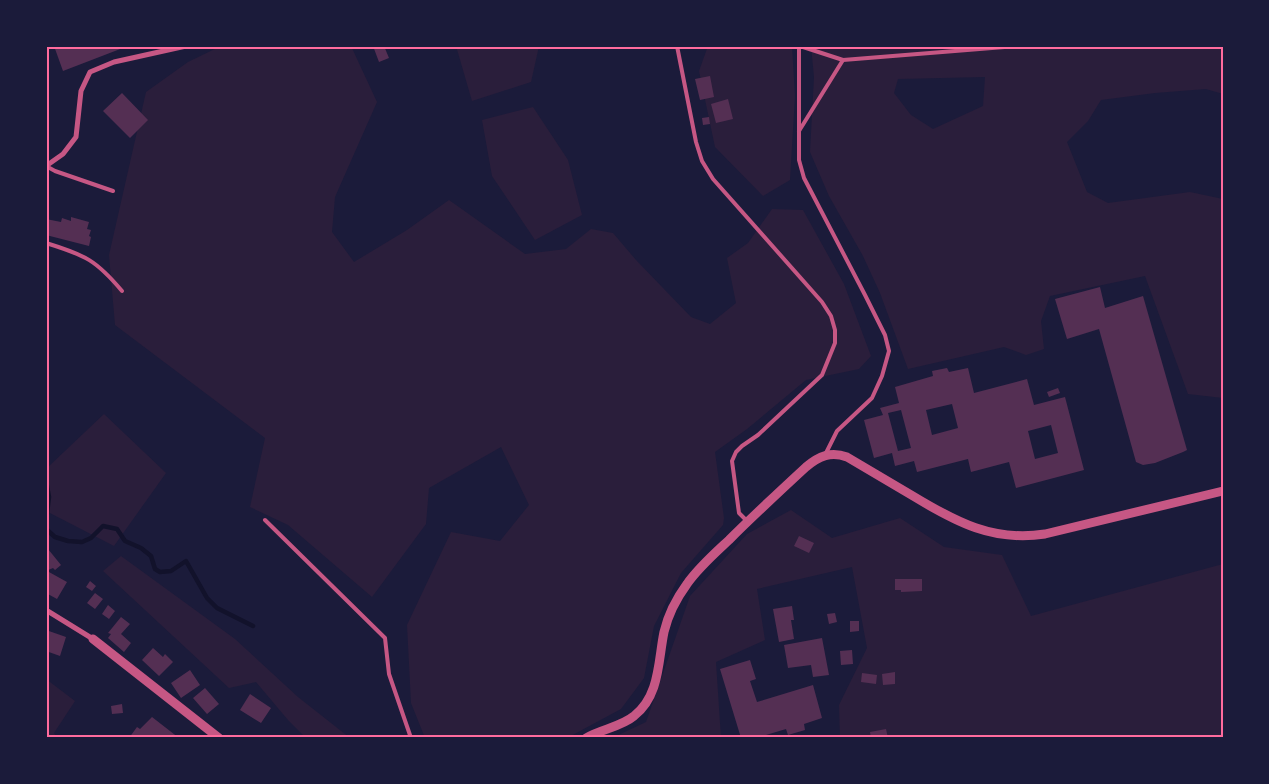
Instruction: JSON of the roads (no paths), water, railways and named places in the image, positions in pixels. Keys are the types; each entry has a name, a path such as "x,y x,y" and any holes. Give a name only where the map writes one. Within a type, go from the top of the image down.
{"street":[{"path":"46,166 63,154 76,137 81,91 90,72 114,62 186,46"},
{"path":"586,738 634,717 646,704 654,690 664,632 677,599 687,583 700,568 815,459 825,455 838,453 847,457 939,512 963,524 991,533 1018,536 1046,534 1223,491"},
{"path":"46,610 92,639 219,738"}],"lane":[{"path":"677,46 702,161 713,179 822,302 831,316 835,330 835,343 822,375 758,435 736,452 732,461 732,471 739,513 748,522"},
{"path":"825,455 837,431 872,398 882,376 889,351 885,335 804,178 799,160 799,46 843,60 1017,46"},
{"path":"799,132 843,60"},
{"path":"46,166 55,171 113,191"},
{"path":"46,243 75,252 93,261 105,271 122,291"},
{"path":"266,520 385,638 390,674 411,738"}],"waterway":[{"path":"46,481 49,497 46,521"},
{"path":"46,529 55,537 68,541 82,542 91,538 103,526 117,529 125,541 141,548 151,556 155,569 160,572 171,571 186,561 207,598 217,608 253,626"}]}
